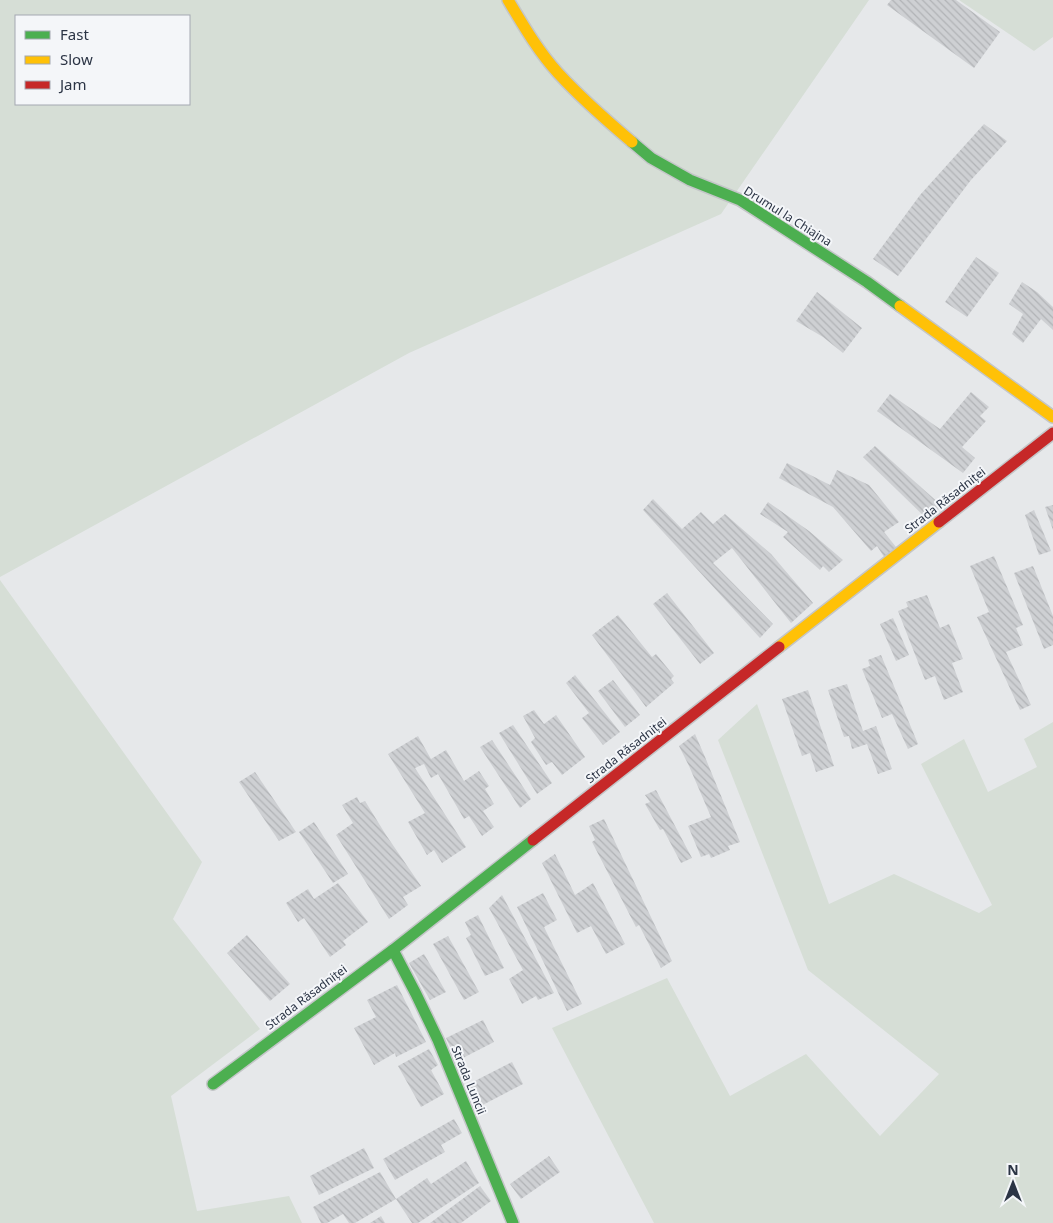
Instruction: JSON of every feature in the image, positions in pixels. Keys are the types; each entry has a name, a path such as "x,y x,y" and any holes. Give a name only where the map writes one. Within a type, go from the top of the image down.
{"street":[{"name":"Drumul la Chiajna","path":"508,0 529,35 557,72 594,110 651,158 690,180 740,200 866,282 1053,417"},
{"name":"Strada Răsadniței","path":"213,1084 394,950 1053,433"},
{"name":"Strada Luncii","path":"394,950 451,1068 493,1178 513,1223"}],"shaded area":[{"path":"0,0 869,0 721,214 409,353 0,577"},
{"path":"959,0 1053,0 1053,37 1034,51"},
{"path":"0,580 202,862 173,919 260,1029 171,1096 197,1211 289,1196 302,1223 0,1223"},
{"path":"757,704 829,904 894,874 979,913 992,905 921,764 964,739 988,792 1037,767 1024,739 1053,722 1053,1223 654,1223 552,1028 667,978 730,1096 806,1054 880,1136 939,1074 808,970 718,740"}],"building":[{"path":"891,0 956,0 1000,32 974,68 887,5"},
{"path":"984,124 1007,141 971,180 898,276 873,259 920,195"},
{"path":"976,257 999,273 967,317 945,302"},
{"path":"1022,282 1037,292 1053,307 1053,330 1041,319 1023,343 1012,334 1023,314 1009,304"},
{"path":"817,292 862,328 843,353 823,337 796,321"},
{"path":"971,392 989,407 980,416 986,421 962,447 975,458 963,473 877,411 890,394 940,429"},
{"path":"875,446 942,506 928,520 863,457"},
{"path":"787,463 830,485 837,470 869,485 899,522 884,532 896,547 884,557 877,546 871,551 833,507 779,478"},
{"path":"653,499 682,529 701,512 713,524 725,514 771,554 813,603 791,623 732,548 713,563 773,624 760,638 643,510"},
{"path":"768,502 809,531 843,560 829,572 823,566 820,570 783,537 788,532 760,514"},
{"path":"1053,505 1053,530 1045,507"},
{"path":"1034,510 1051,551 1039,555 1025,515"},
{"path":"994,556 1023,625 1016,628 1023,645 1006,652 1031,705 1020,710 977,617 989,612 970,566"},
{"path":"1033,566 1053,616 1053,645 1044,649 1014,573"},
{"path":"667,593 714,653 700,664 653,604"},
{"path":"927,595 940,628 949,624 963,659 952,663 963,692 944,700 935,676 925,680 898,611 908,607 906,602"},
{"path":"618,615 652,657 656,654 674,676 671,679 674,683 646,707 592,635"},
{"path":"893,618 909,655 896,661 880,624"},
{"path":"881,655 918,744 908,749 892,714 882,718 862,669 870,666 868,660"},
{"path":"575,675 620,732 603,745 582,718 589,713 566,683"},
{"path":"613,680 640,715 625,727 598,691"},
{"path":"847,684 863,731 876,726 892,769 878,774 867,744 852,749 849,736 844,737 828,690"},
{"path":"808,690 834,766 816,772 810,753 802,756 782,699"},
{"path":"534,710 544,724 556,715 585,757 562,775 552,762 546,765 531,742 535,738 523,716"},
{"path":"513,725 552,783 537,794 499,733"},
{"path":"695,734 740,842 728,846 730,850 711,858 709,854 701,857 688,826 711,817 679,746"},
{"path":"418,736 431,759 446,750 464,781 479,771 489,786 485,789 494,804 483,811 494,827 482,836 469,816 464,819 438,774 431,778 424,764 415,768 466,847 442,863 434,850 427,855 408,822 425,813 388,754"},
{"path":"492,740 531,799 520,808 480,747"},
{"path":"255,772 296,832 279,841 239,782"},
{"path":"656,790 692,858 681,863 663,829 660,830 645,804 650,802 645,795"},
{"path":"357,797 360,803 365,801 421,886 403,897 408,905 389,919 336,835 353,823 342,805"},
{"path":"604,819 672,961 661,968 639,925 636,927 592,842 595,840 589,826"},
{"path":"314,822 348,874 333,883 299,832"},
{"path":"555,854 575,895 593,883 625,944 606,954 591,926 577,933 542,863"},
{"path":"338,883 368,922 343,941 346,945 330,957 304,918 298,922 286,903 308,889 314,899"},
{"path":"543,893 557,920 544,927 582,1004 567,1011 517,907"},
{"path":"502,895 554,993 538,1000 536,996 522,1004 509,979 523,970 489,908"},
{"path":"478,915 504,968 485,976 466,938 471,935 465,922"},
{"path":"247,935 290,984 270,1001 227,953"},
{"path":"448,936 479,992 464,1000 433,944"},
{"path":"424,954 446,992 430,1000 409,963"},
{"path":"397,985 426,1042 396,1057 395,1053 374,1065 354,1028 376,1017 367,1000"},
{"path":"483,1020 494,1042 457,1061 446,1038"},
{"path":"429,1049 438,1065 431,1070 444,1094 421,1107 398,1066"},
{"path":"512,1062 523,1084 477,1108 465,1086"},
{"path":"454,1119 462,1133 441,1145 445,1152 395,1180 383,1159"},
{"path":"364,1148 374,1168 319,1195 310,1176"},
{"path":"549,1156 560,1172 521,1199 510,1184"},
{"path":"466,1161 479,1183 418,1223 412,1223 396,1199 427,1178 431,1184"},
{"path":"380,1172 396,1199 355,1223 349,1223 343,1214 327,1223 321,1223 313,1207"},
{"path":"480,1186 491,1201 461,1223 430,1223"},
{"path":"381,1216 385,1223 370,1223"}],"traffic: fast":[{"path":"632,142 651,158 690,180 740,200 867,282 900,306"},
{"path":"213,1084 393,950 533,840"},
{"path":"393,950 438,1040 513,1223"}],"traffic: slow":[{"path":"508,0 537,47 551,65 594,109 632,142"},
{"path":"900,306 1053,417"},
{"path":"779,647 939,522"}],"traffic: jam":[{"path":"939,522 1053,433"},
{"path":"533,840 779,647"}]}
